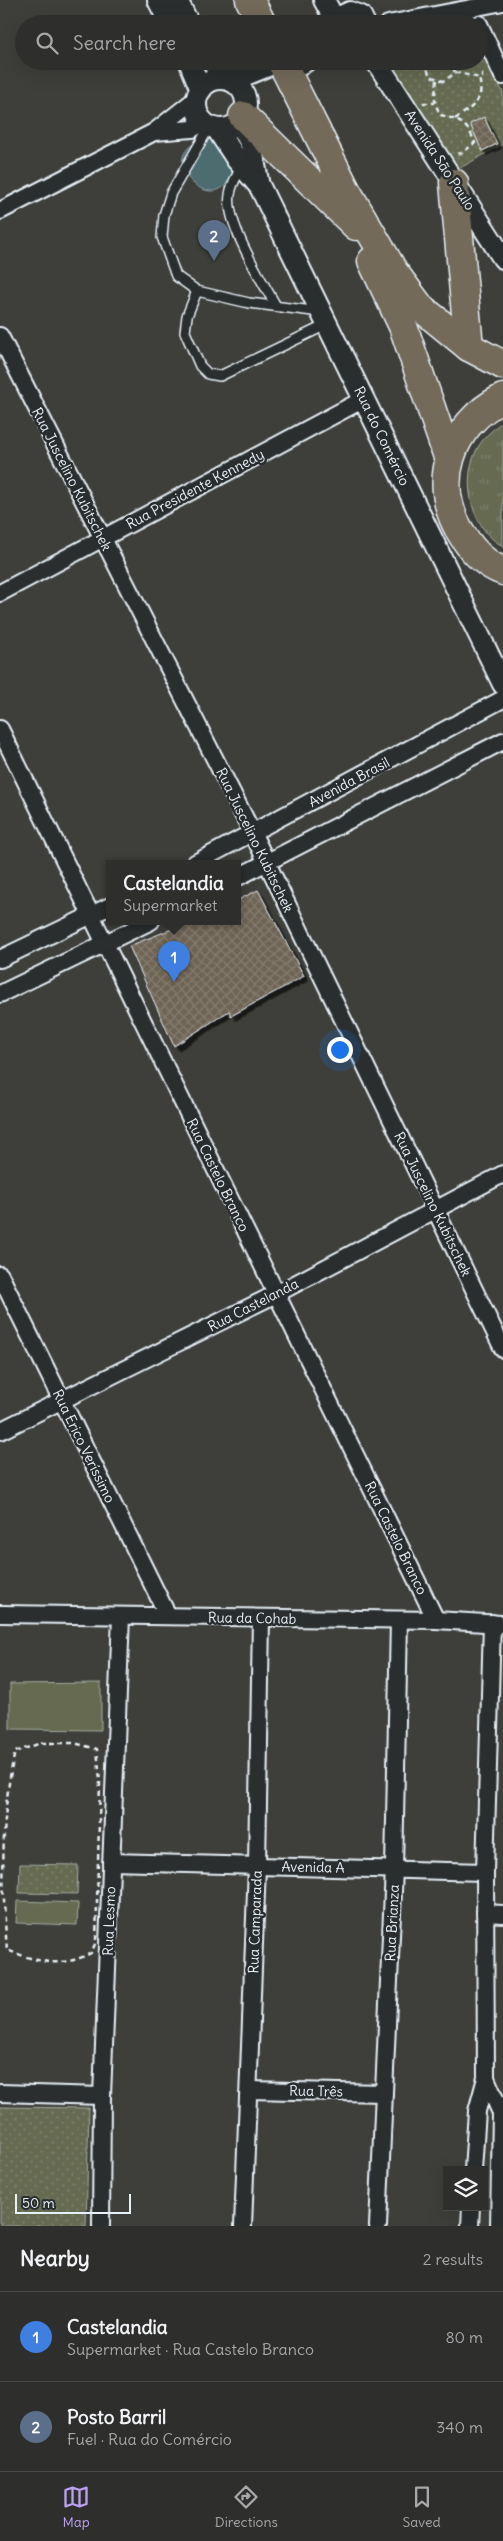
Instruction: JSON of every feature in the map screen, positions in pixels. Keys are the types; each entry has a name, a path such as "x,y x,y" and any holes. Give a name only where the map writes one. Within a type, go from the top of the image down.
{"highway":[{"path":"250,0 258,15"},
{"path":"289,70 346,190 394,272 420,307 469,347 503,365"},
{"path":"236,98 356,226"},
{"path":"454,183 469,347"},
{"path":"346,190 356,226 403,326 449,460"},
{"path":"501,574 472,550 454,523 446,492 449,460 462,430 484,407 503,398"}],"street":[{"path":"158,0 166,15"},
{"path":"177,0 184,15"},
{"path":"324,0 345,15"},
{"path":"442,15 470,4 503,2"},
{"path":"488,44 503,76"},
{"name":"Rua do Comércio","path":"192,70 199,94 197,107 260,188 503,684"},
{"name":"Rua do Comércio","path":"218,70 236,98 251,144 260,188"},
{"path":"154,132 192,129 210,125 225,129 236,98 281,70"},
{"name":"Avenida São Paulo","path":"382,70 503,258"},
{"path":"0,211 154,132 214,80 236,98"},
{"name":"Rua Juscelino Kubitschek","path":"0,336 267,862 503,1349"},
{"name":"Rua Presidente Kennedy","path":"0,592 364,399"},
{"name":"Avenida Brasil","path":"201,860 253,834 503,698"},
{"name":"Rua Castelo Branco","path":"0,729 436,1620"},
{"path":"241,875 503,741"},
{"path":"0,959 106,908"},
{"path":"0,994 143,925"},
{"name":"Rua Castelanda","path":"0,1431 276,1294 503,1174"},
{"name":"Rua Erico Veríssimo","path":"0,1275 168,1616"},
{"name":"Rua da Cohab","path":"0,1614 436,1620 497,1624"},
{"name":"Rua Lesmo","path":"101,2226 102,2096 121,1616"},
{"name":"Rua Camparada","path":"243,2226 258,1866 261,1618"},
{"name":"Rua Brianza","path":"378,2226 394,1870 399,1620"},
{"path":"473,2166 477,2111 486,2078 485,1913 497,1624"},
{"name":"Avenida A","path":"111,1862 486,1872"},
{"path":"485,1913 503,1914"},
{"path":"486,2078 502,2113 499,2226"},
{"name":"Rua Três","path":"249,2090 384,2093"},
{"path":"0,2093 102,2096"},
{"path":"477,2111 502,2113"},
{"path":"474,2147 501,2151"},
{"path":"470,2226 471,2211"}],"lane":[{"path":"210,125 171,193 164,215 162,237 176,276 197,291 249,303 276,306 323,318"},
{"path":"242,166 232,185 229,197 230,212 250,259 276,306"},
{"path":"197,291 186,316 185,332 200,366 208,374 220,376 323,318"}],"path":[{"path":"427,70 430,76 437,80 447,80 455,72 479,78"},
{"path":"479,78 483,74 482,70"},
{"path":"455,119 468,112 479,101 481,92 479,78"},
{"path":"437,80 434,103 441,115 455,119 467,126 475,143 462,153 455,154 450,152"},
{"path":"422,107 419,103 434,103"},
{"path":"41,1743 74,1743 97,1749 100,1780 99,1848 96,1942 92,1953 76,1961 38,1962 7,1950 4,1909 5,1844 9,1779 16,1752 41,1743"}],"green space":[{"path":"488,65 503,92 503,144 453,172 390,70 488,70"},
{"path":"503,421 503,546 484,530 477,519 470,494 469,481 474,456 479,446"},
{"path":"101,1683 101,1730 10,1729 10,1684"},
{"path":"20,1864 78,1865 77,1894 19,1893"},
{"path":"17,1901 78,1903 77,1925 16,1923"},
{"path":"0,2107 89,2108 86,2226 0,2226"}],"water":[{"path":"206,139 214,140 234,165 227,183 216,191 204,190 192,182 184,171 183,159 189,147"}],"building":[{"path":"484,117 497,144 482,151 470,124"},
{"path":"258,890 304,976 231,1016 229,1011 174,1046 129,946 182,925 241,925 241,898"}],"place":[{"name":"Posto Barril","path":"214,261"},
{"name":"Castelandia","path":"174,982"}]}
